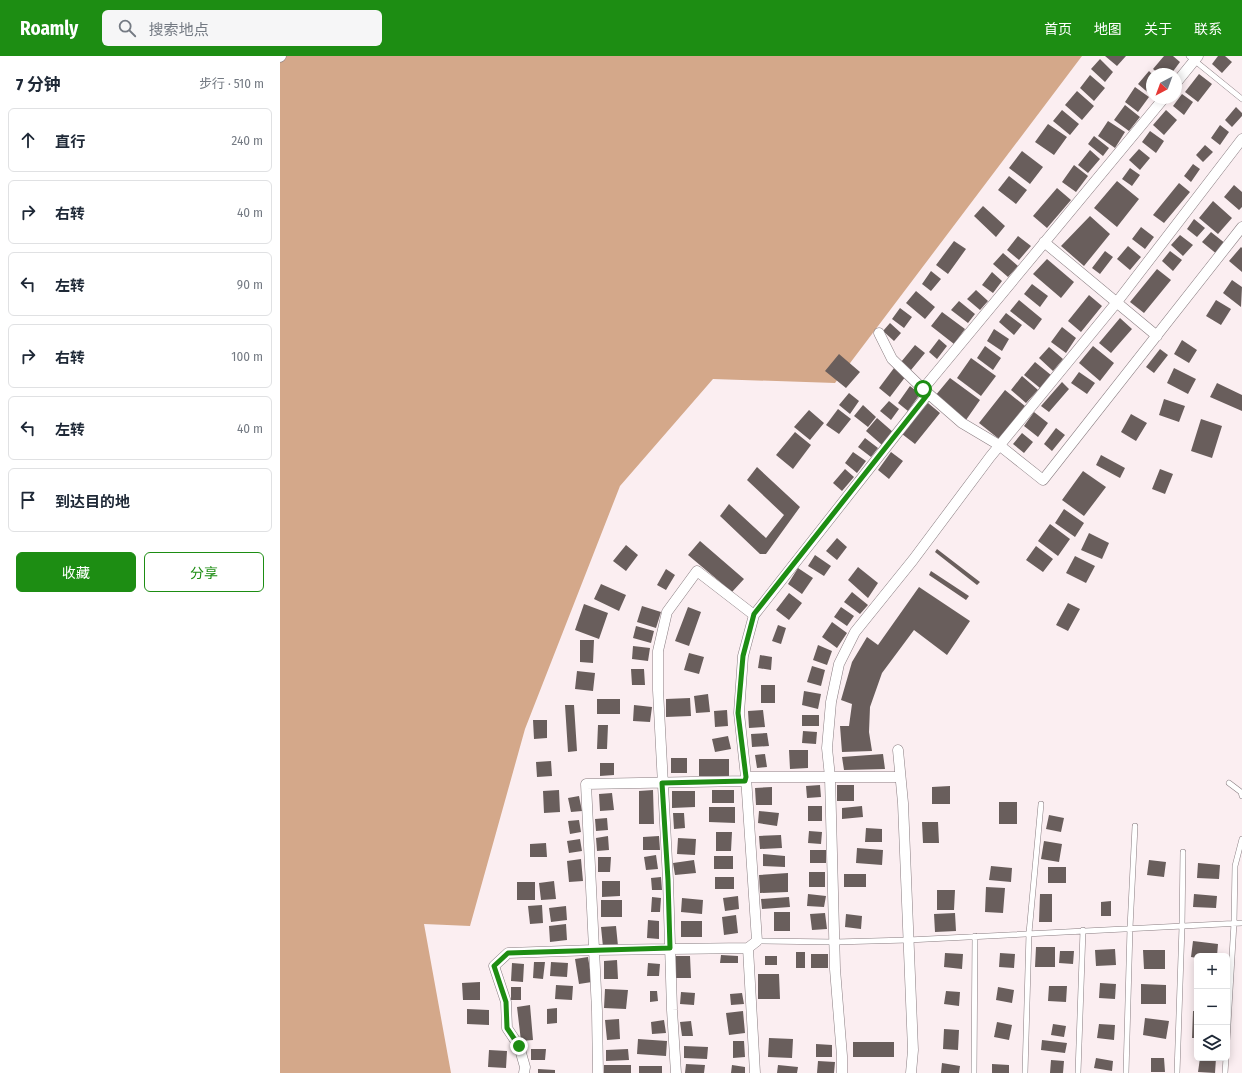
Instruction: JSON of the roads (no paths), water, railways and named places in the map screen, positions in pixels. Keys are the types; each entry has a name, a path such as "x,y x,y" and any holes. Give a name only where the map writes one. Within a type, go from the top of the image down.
{"street":[{"path":"1182,75 1194,58"},
{"path":"524,1073 525,1067 519,1046 507,1028 506,1002 494,966 508,953 670,948 748,948 757,941 746,779 738,713 743,656 754,614 925,392 1044,242 1159,104"},
{"path":"842,1073 835,969 830,777 827,748 831,702 839,664 855,632 913,560 999,446 1116,302 1242,139"},
{"path":"879,333 892,359 925,392 962,423 999,446 1043,480 1242,228"},
{"path":"1044,242 1157,336"},
{"path":"676,1073 658,690 658,651 667,612 697,571 754,614"},
{"path":"898,750 913,1050 911,1073"},
{"path":"598,1073 597,1011 586,784 830,777 900,777"},
{"path":"748,948 755,1073"}],"lane":[{"path":"1194,58 1242,99"},
{"path":"1229,782 1241,792 1242,796"},
{"path":"1025,1073 1028,933 1041,804"},
{"path":"1126,1073 1130,928 1135,826"},
{"path":"1228,1025 1234,923 1235,866 1242,840"},
{"path":"1177,1073 1183,852"},
{"path":"757,941 835,942 908,940 1242,923"},
{"path":"1078,1073 1083,930"},
{"path":"974,1073 975,936"},
{"path":"1225,1073 1226,1061"}]}
